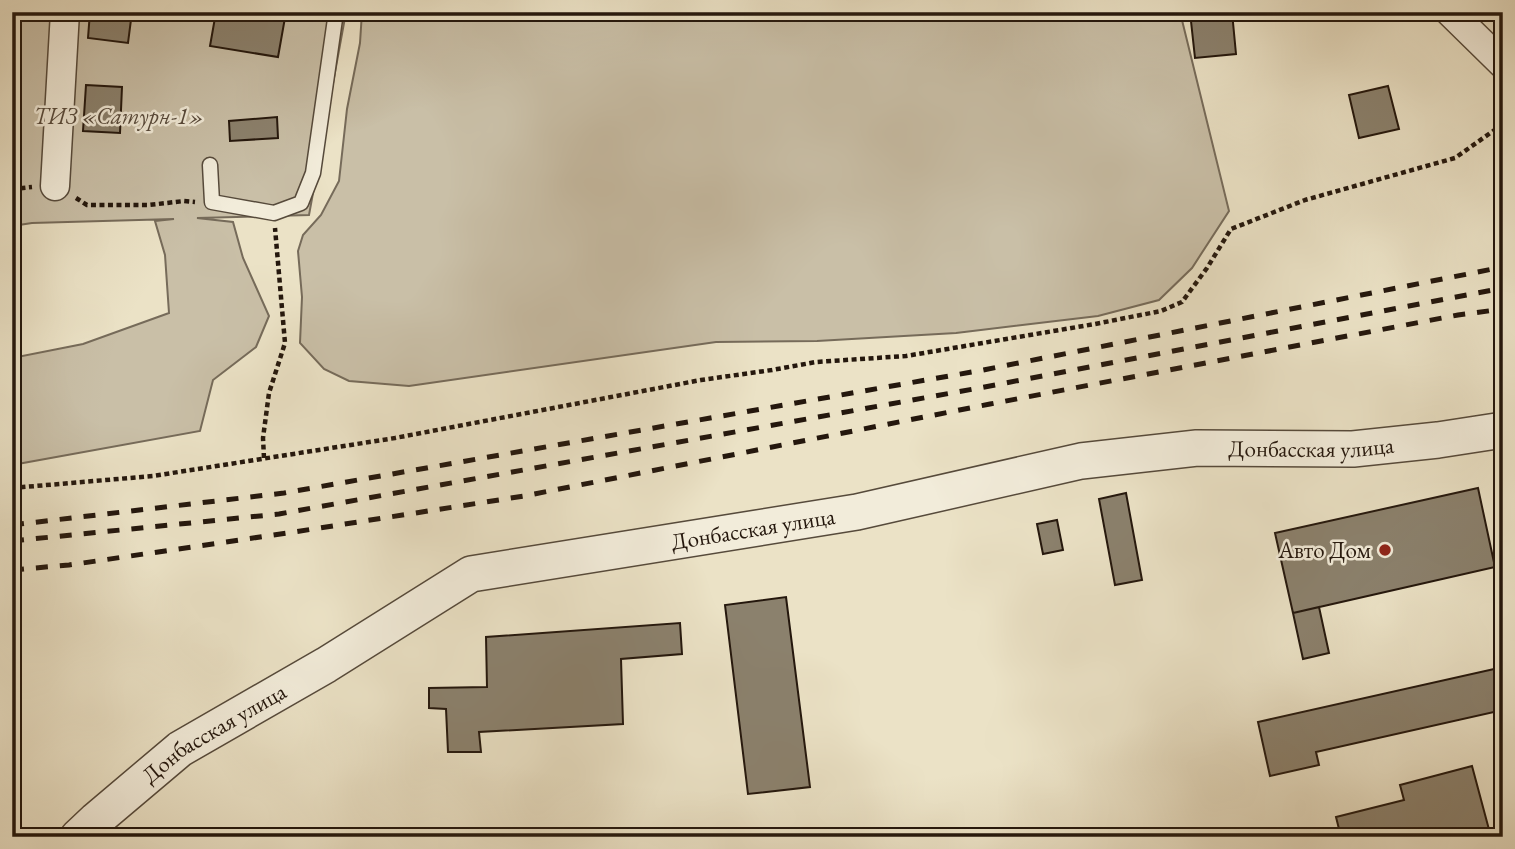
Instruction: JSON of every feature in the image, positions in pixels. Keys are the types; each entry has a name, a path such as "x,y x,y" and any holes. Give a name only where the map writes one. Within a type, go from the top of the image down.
{"street":[{"path":"55,186 65,12"},
{"path":"1450,12 1503,64"},
{"name":"Донбасская улица","path":"78,837 180,749 326,665 471,574 857,512 1081,461 1197,448 1353,449 1503,430"}],"lane":[{"path":"210,165 212,202 274,213 301,203 313,173 336,12"}],"path":[{"path":"12,488 153,476 395,438 701,380 816,362 906,356 1161,311 1182,302 1231,229 1305,200 1455,158 1503,124"},
{"path":"55,186 87,205 212,202"},
{"path":"264,458 263,438 269,393 285,342 274,213"}],"green space":[{"name":"ТИЗ «Сатурн-1»","path":"12,12 346,12 309,215 197,218 233,222 243,258 269,316 256,347 213,380 200,431 12,465 12,358 83,344 169,313 165,255 155,221 174,219 32,223 12,226"},
{"path":"362,12 1180,12 1229,211 1192,268 1159,300 1098,316 956,333 817,341 716,342 409,386 349,381 324,369 300,343 302,297 298,251 303,235 321,215 339,181 347,109 360,43"}],"building":[{"path":"90,12 132,12 128,43 88,38"},
{"path":"216,12 286,12 278,57 210,46"},
{"path":"1190,12 1232,12 1236,54 1195,58"},
{"path":"86,85 122,87 120,133 83,131"},
{"path":"1388,86 1399,129 1359,138 1349,95"},
{"path":"277,117 278,138 230,141 229,121"},
{"name":"Авто Дом","path":"1478,488 1495,567 1293,613 1275,533"},
{"path":"1126,493 1142,580 1115,585 1099,499"},
{"path":"1057,520 1063,550 1043,554 1037,524"},
{"path":"786,597 810,787 748,794 725,605"},
{"path":"1319,607 1329,653 1303,659 1293,613"},
{"path":"680,623 682,654 621,659 623,724 479,732 481,752 448,752 446,709 429,708 429,688 487,687 486,637"},
{"path":"1503,667 1503,710 1316,752 1319,765 1270,776 1258,722"},
{"path":"1472,766 1491,837 1341,837 1336,817 1404,800 1400,785"}],"railway":[{"path":"12,525 284,493 983,370 1503,267"},
{"path":"12,541 279,514 979,388 1503,288"},
{"path":"12,570 69,565 524,496 990,404 1458,315 1503,309"}],"place":[{"name":"Авто Дом","path":"1385,550"}]}
